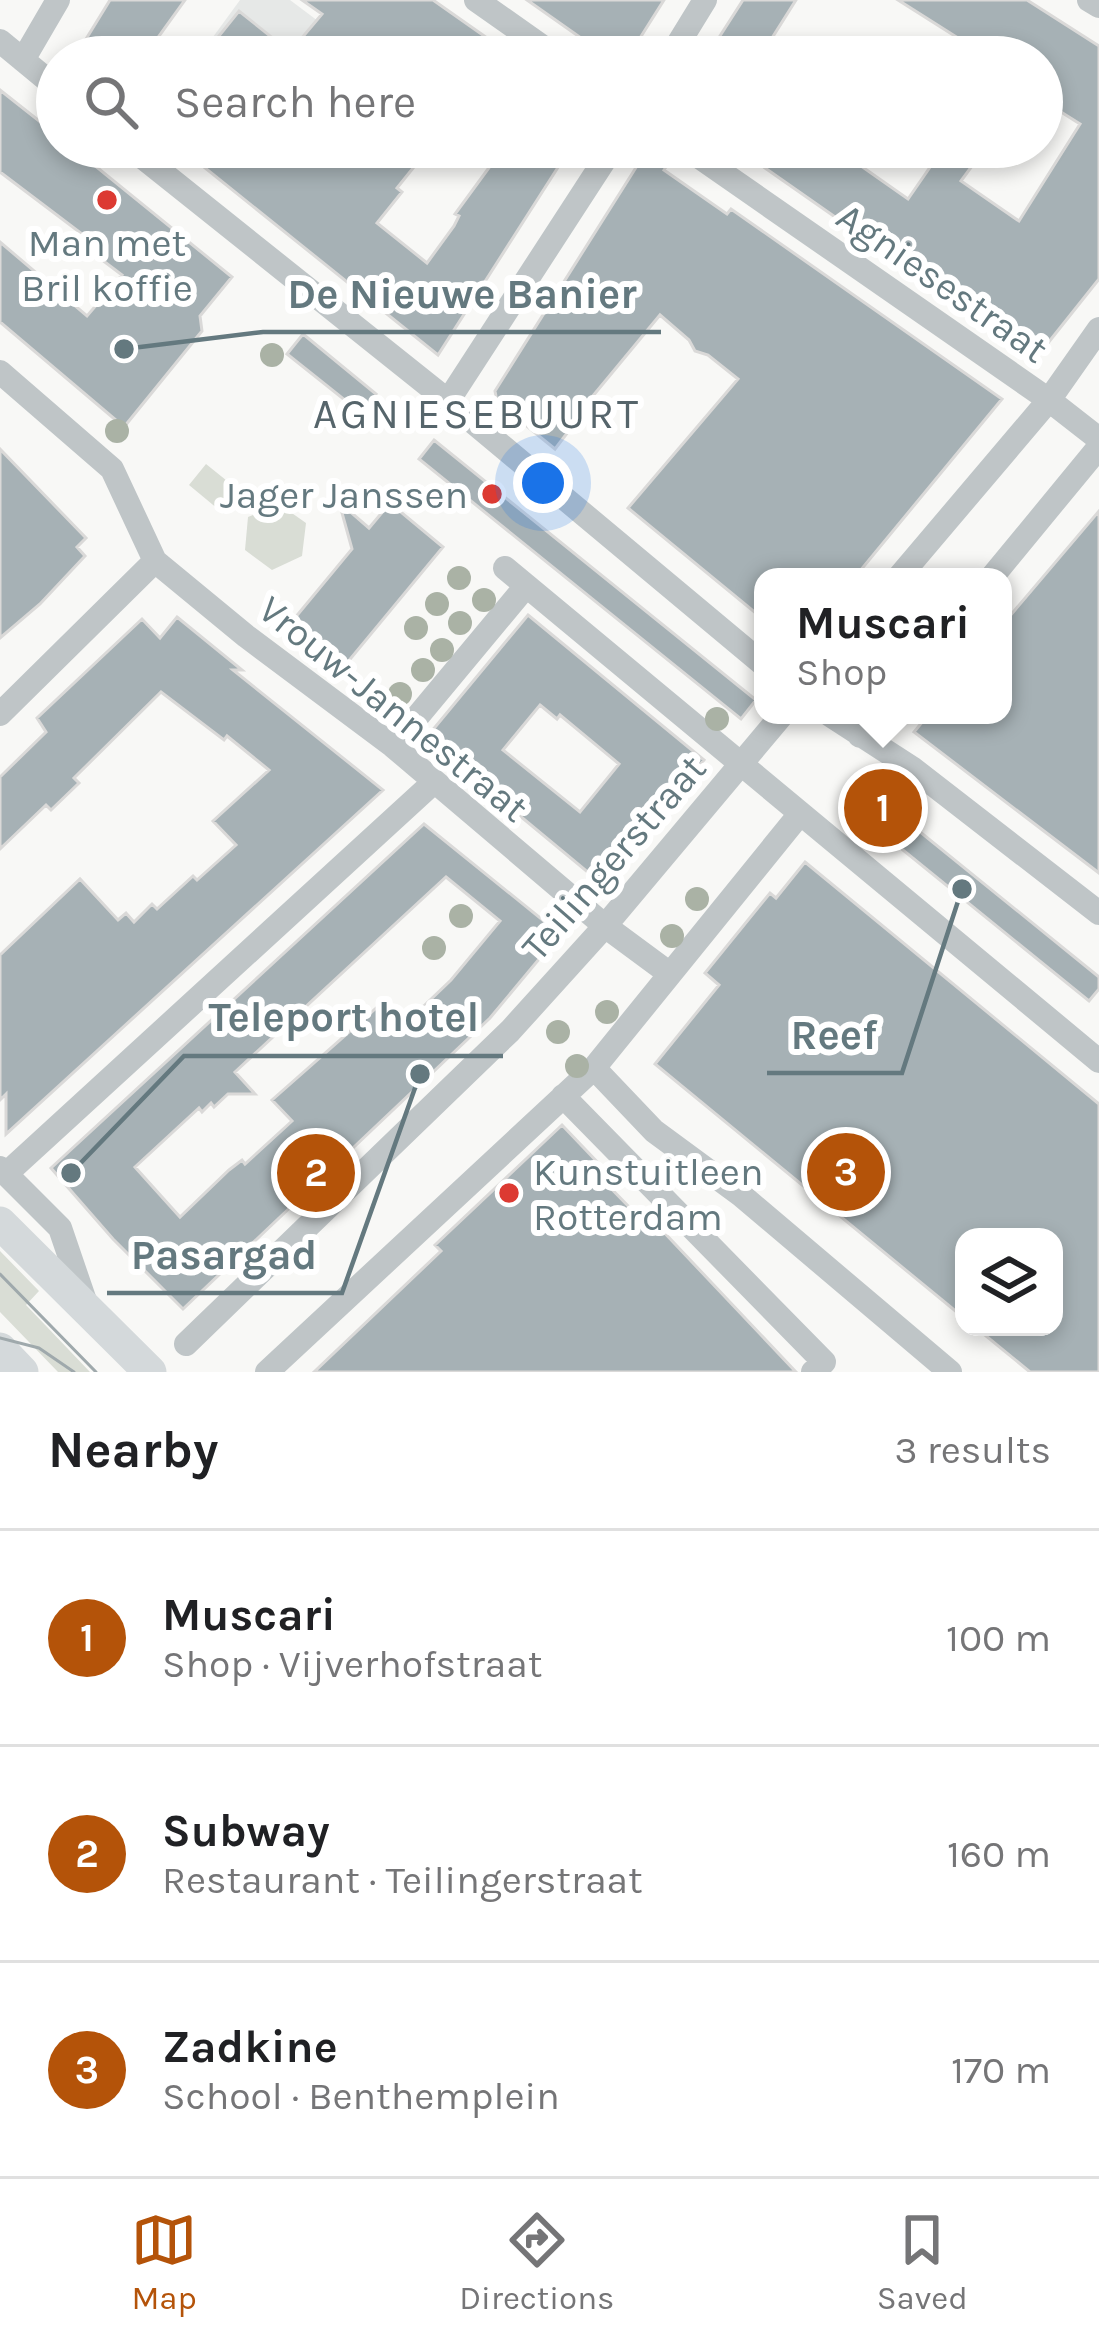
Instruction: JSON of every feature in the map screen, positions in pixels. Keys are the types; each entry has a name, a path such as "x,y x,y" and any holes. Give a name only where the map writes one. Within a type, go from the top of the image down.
{"main road":[{"path":"0,1223 149,1372"},
{"path":"0,1349 22,1372"}],"street":[{"path":"37,36 58,0"},
{"path":"476,0 527,36"},
{"path":"683,36 705,0"},
{"path":"1090,0 1099,6"},
{"path":"23,59 36,37"},
{"path":"0,41 36,70"},
{"path":"156,168 448,401 754,656"},
{"path":"448,401 599,168"},
{"name":"Agniesestraat","path":"715,168 1049,400 1099,443"},
{"path":"907,568 1049,400 1099,329"},
{"name":"Vrouw-Jannestraat","path":"0,372 112,469 155,561 246,637 393,746 605,926 670,974"},
{"path":"999,568 1099,443"},
{"path":"0,714 155,561"},
{"path":"505,568 1099,1061"},
{"path":"393,746 526,586"},
{"name":"Teilingerstraat","path":"186,1344 510,1031 774,724"},
{"path":"843,724 912,768 1099,914"},
{"path":"860,736 870,724"},
{"path":"89,1312 60,1228 3,1171 434,782"},
{"path":"267,1372 594,1068 799,815"},
{"path":"594,1068 654,1131 741,1195 950,1372"},
{"path":"563,1096 819,1367"}],"shaded area":[{"path":"240,0 290,0 338,36 214,36"},
{"path":"206,464 242,493 224,514 189,485"},
{"path":"279,504 306,523 302,556 272,570 245,550 248,517"},
{"path":"0,1251 39,1291 26,1305 90,1372 58,1372 0,1312"}],"building":[{"path":"110,0 185,0 159,36 88,36"},
{"path":"302,0 433,0 484,36 303,36 322,14"},
{"path":"527,0 664,0 641,36 578,36"},
{"path":"743,0 796,0 773,36 720,36"},
{"path":"898,0 1027,0 1099,46 1099,279 1040,353 1031,354 765,168 864,168 908,199 929,168 971,168 961,181 1019,221 1052,168 1063,168 1063,151 1080,124 1063,113 1063,36 955,36"},
{"path":"239,11 270,36 219,36"},
{"path":"0,90 36,118 36,168 98,168 232,277 200,316 202,331 124,427 0,322 0,242 87,316 122,275 85,247 90,240 0,172"},
{"path":"205,168 413,168 397,188 402,192 377,223 427,263 489,168 558,168 438,355"},
{"path":"636,168 665,168 1002,399 862,568 754,568 754,612 628,508 738,379 708,355 695,351 660,315 568,426 555,449 497,402 495,391"},
{"path":"303,334 376,394 361,413 287,354"},
{"path":"434,440 754,703 741,719 419,459"},
{"path":"0,449 86,538 77,547 85,556 0,638"},
{"path":"339,502 369,528 390,503 443,547 342,669 289,625 352,549"},
{"path":"1099,511 1099,873 914,732 921,724 1012,724 1012,613"},
{"path":"528,615 704,760 602,884 426,738","holes":["540,705 557,719 560,715 619,764 580,812 503,750"]},
{"path":"177,617 242,670 233,670 383,790 6,1134 6,1094 0,1100 0,955 80,879 118,920 126,913 134,922 152,904 157,909 236,845 213,821 269,770 161,692 74,778 79,783 51,810 46,805 0,849 0,777 46,732 37,718 142,619 160,638"},
{"path":"861,784 1099,977 1099,989 1089,1001 845,803"},
{"path":"424,824 560,934 490,1018 183,1309 51,1168","holes":["446,877 500,921 451,980 404,1025 383,1002 272,1100 292,1121 245,1164 242,1160 229,1170 180,1217 135,1167 199,1108 202,1112 211,1103 214,1107 228,1094 255,1094 235,1072"]},
{"path":"805,862 1099,1104 1099,1372 1030,1372 986,1336 1063,1336 1063,1228 955,1228 955,1311 655,1064 719,985 705,973 770,893 776,898"},
{"path":"562,1125 603,1168 597,1174 635,1213 641,1208 796,1372 314,1372 441,1251 435,1245"}],"tram line":[{"path":"0,1274 96,1372"},
{"path":"0,1338 39,1348 74,1372"}],"place":[{"name":"Man met Bril koffie","path":"107,200"},
{"name":"De Nieuwe Banier","path":"124,349"},
{"name":"Jager Janssen","path":"492,494"},
{"name":"Muscari","path":"883,808"},
{"name":"Reef","path":"962,889"},
{"name":"Pasargad","path":"420,1074"},
{"name":"Zadkine","path":"846,1172"},
{"name":"Teleport hotel","path":"71,1173"},
{"name":"Subway","path":"316,1173"},
{"name":"Kunstuitleen Rotterdam","path":"509,1193"}],"district":[{"name":"AGNIESEBUURT","path":"477,413"}]}
